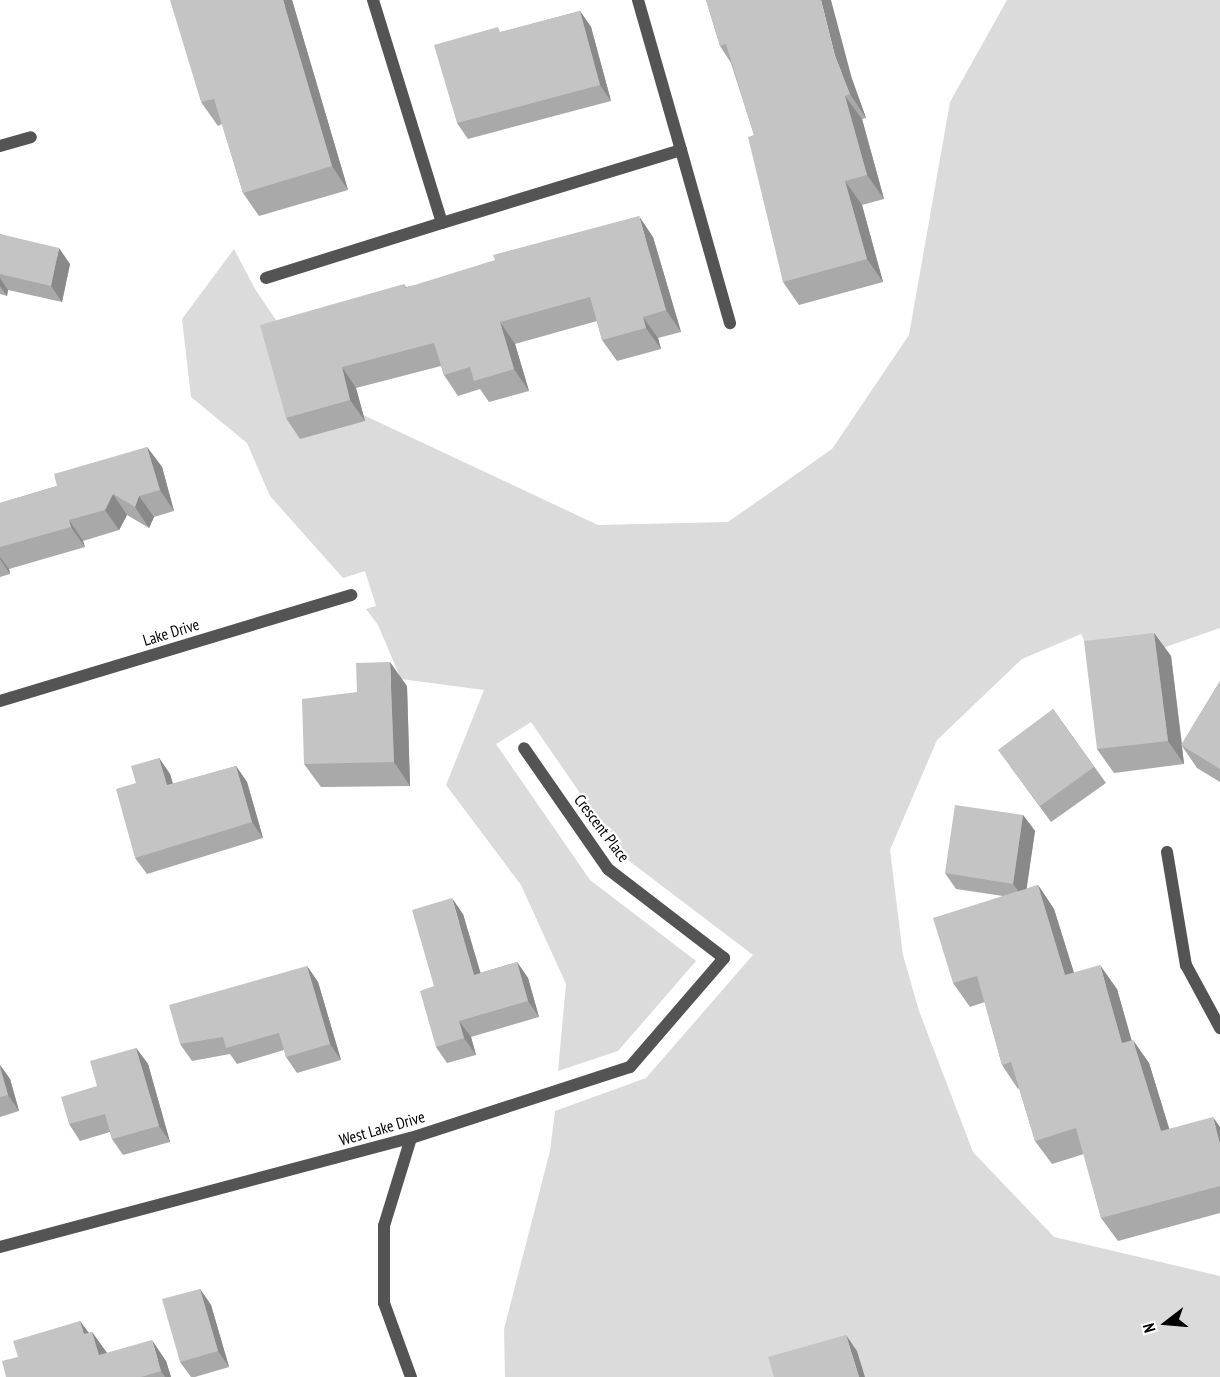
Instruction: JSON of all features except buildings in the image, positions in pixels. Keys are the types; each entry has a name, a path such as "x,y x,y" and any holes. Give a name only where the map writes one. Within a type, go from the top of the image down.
{"street":[{"path":"373,0 441,223"},
{"path":"638,0 730,322"},
{"path":"0,146 31,137"},
{"path":"266,278 681,150"},
{"name":"Lake Drive","path":"0,701 351,595"},
{"name":"Crescent Place","path":"524,748 608,869 724,958"},
{"path":"1167,852 1186,965 1220,1028"},
{"name":"West Lake Drive","path":"0,1247 411,1138 630,1067 724,958"},
{"path":"411,1138 384,1226 384,1303 411,1377"}],"shaded area":[{"path":"1007,0 1220,0 1220,628 1157,650 1091,654 1081,634 1022,659 937,740 890,850 903,955 919,1011 973,1152 1054,1237 1220,1276 1220,1377 505,1377 504,1329 550,1151 555,1111 646,1078 753,955 624,857 531,722 496,744 590,880 696,961 618,1051 558,1071 566,984 521,885 446,785 484,690 401,679 378,625 366,609 376,606 365,571 343,578 270,496 247,443 191,397 182,319 234,249 255,289 309,369 357,412 598,525 728,522 832,449 909,335 950,102"}]}
